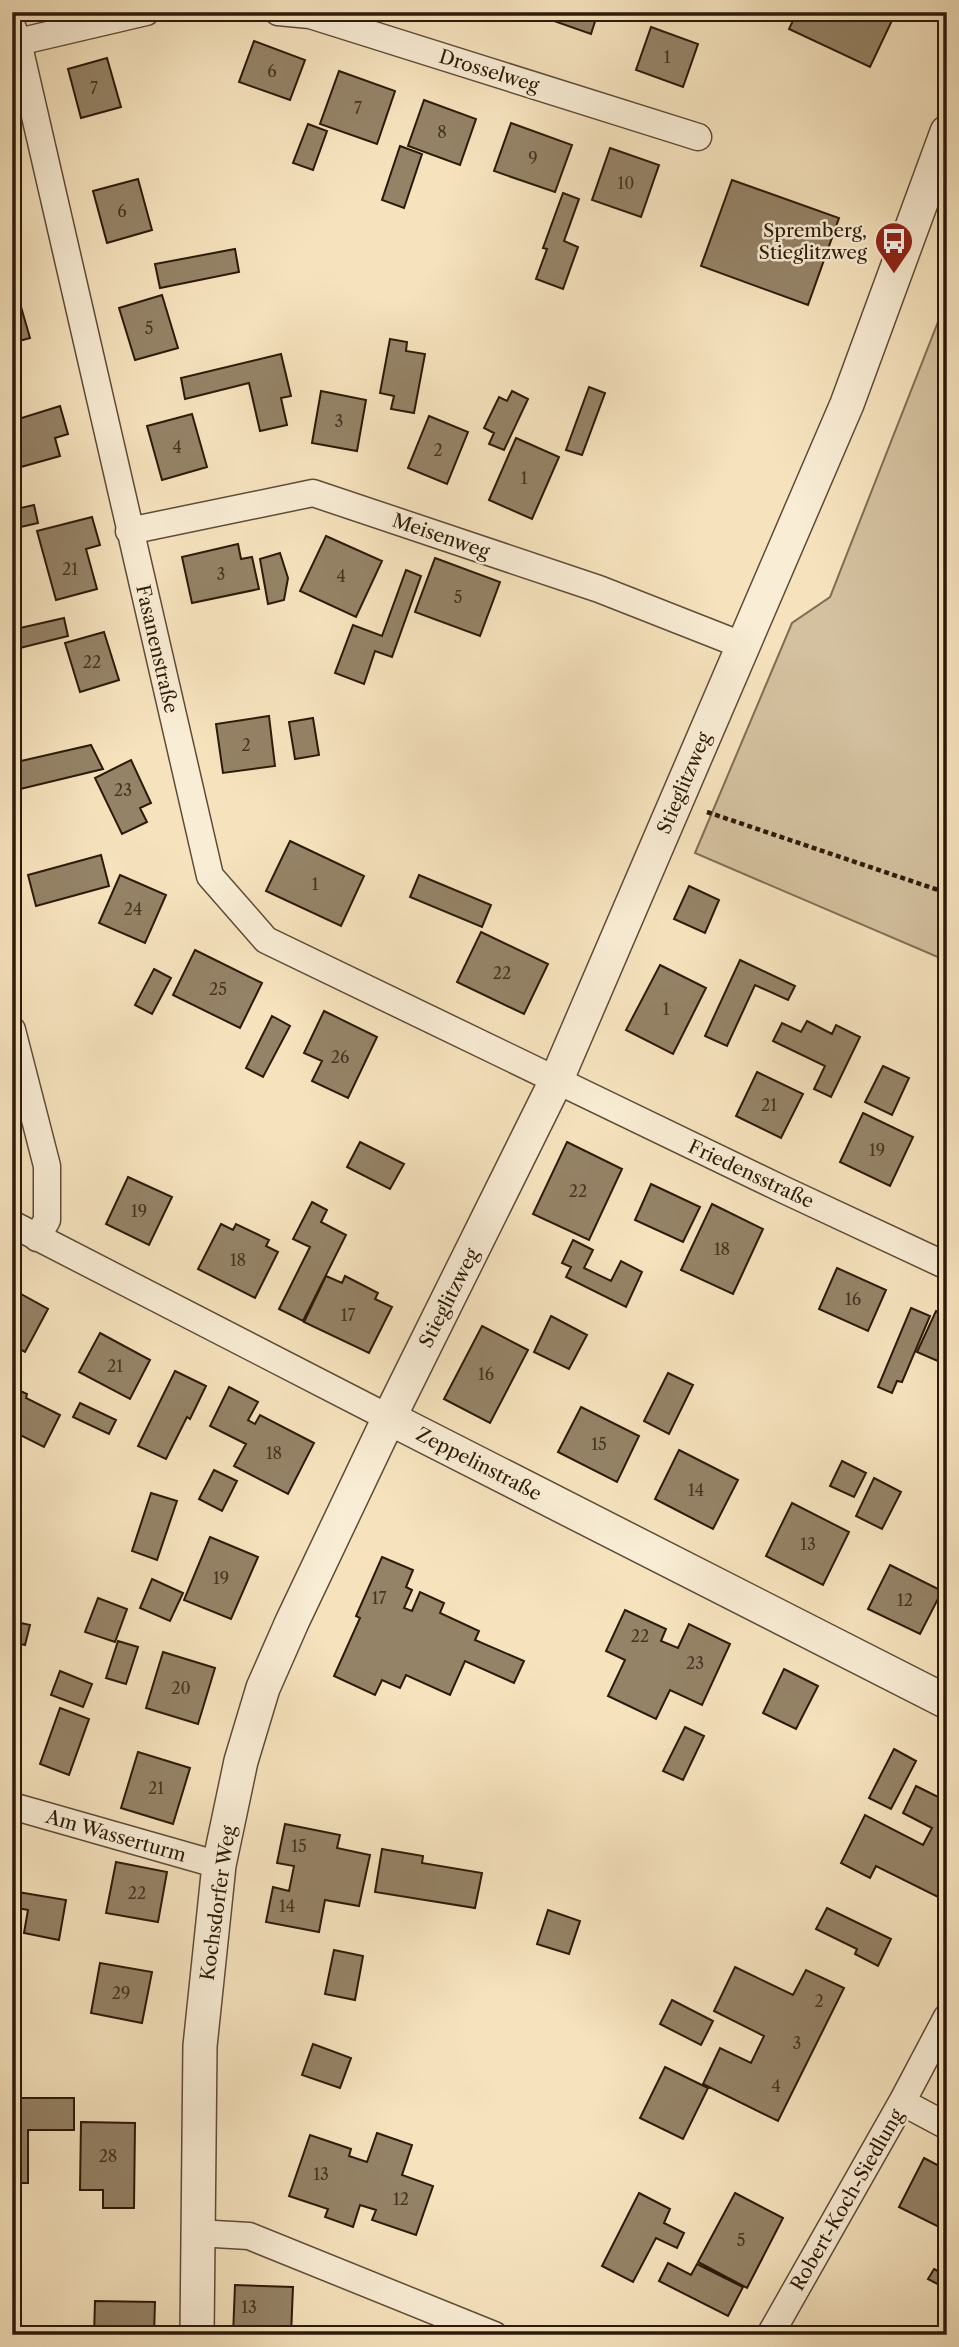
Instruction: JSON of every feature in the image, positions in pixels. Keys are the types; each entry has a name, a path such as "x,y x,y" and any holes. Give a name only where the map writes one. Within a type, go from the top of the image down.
{"street":[{"path":"15,34 146,12"},
{"name":"Drosselweg","path":"278,12 310,15 698,137"},
{"name":"Fasanenstraße","path":"15,34 210,876 235,908 266,940 556,1081"},
{"name":"Stieglitzweg","path":"388,1418 556,1081 847,404 947,132"},
{"name":"Meisenweg","path":"129,531 313,493 599,589 744,646"},
{"path":"12,1030 47,1166 47,1220 37,1238"},
{"name":"Friedensstraße","path":"556,1081 947,1266"},
{"name":"Zeppelinstraße","path":"12,1224 947,1702"},
{"name":"Kochsdorfer Weg","path":"197,2335 200,2046 219,1865 242,1761 263,1688 388,1418"},
{"name":"Am Wasserturm","path":"12,1806 219,1865"},
{"name":"Robert-Koch-Siedlung","path":"770,2335 947,2017"},
{"name":"Robert-Koch-Siedlung","path":"902,2102 947,2126"},
{"path":"197,2233 249,2236 494,2335"}],"path":[{"path":"676,801 947,893"}],"shaded area":[{"path":"947,299 947,961 695,853 792,623 830,597"}],"building":[{"path":"554,12 598,12 591,34 551,20"},
{"path":"797,12 896,12 870,67 789,29"},
{"path":"651,27 698,44 683,87 636,70"},
{"path":"254,41 305,60 290,100 239,82"},
{"path":"107,58 121,107 81,118 68,69"},
{"path":"339,71 395,91 377,144 320,124"},
{"path":"424,100 476,119 460,165 408,146"},
{"path":"511,123 572,145 555,192 494,171"},
{"path":"308,124 327,131 313,170 293,163"},
{"path":"400,146 422,154 404,208 382,200"},
{"path":"610,148 659,165 641,217 592,200"},
{"path":"138,179 152,230 107,243 93,191"},
{"path":"732,180 839,218 808,305 701,266"},
{"path":"563,193 579,199 564,241 578,247 563,289 536,279 547,249 543,248"},
{"path":"235,249 239,272 160,288 155,264"},
{"path":"17,293 30,338 12,343 12,295"},
{"path":"162,295 178,348 135,360 119,308"},
{"path":"390,339 407,342 406,351 425,354 414,413 391,409 394,396 380,393"},
{"path":"281,354 291,396 281,398 287,425 260,431 249,383 185,399 181,378"},
{"path":"589,387 605,393 582,455 566,450"},
{"path":"321,391 366,400 357,451 312,443"},
{"path":"512,391 528,399 504,450 489,444 494,433 484,428 499,397 507,401"},
{"path":"60,406 68,434 55,438 60,456 21,467 12,439 12,421"},
{"path":"192,414 207,467 162,480 147,426"},
{"path":"429,416 468,432 447,484 408,468"},
{"path":"516,438 559,457 532,519 489,500"},
{"path":"34,505 38,523 12,529 12,510"},
{"path":"92,517 100,545 86,549 97,589 56,600 37,531"},
{"path":"326,536 382,561 356,617 300,591"},
{"path":"238,544 241,559 252,557 259,589 192,603 182,557"},
{"path":"280,553 288,578 284,600 268,604 260,559"},
{"path":"435,558 500,582 480,636 415,612"},
{"path":"406,570 421,576 392,657 375,651 364,684 335,673 353,625 382,636"},
{"path":"15,607 20,628 64,618 68,636 12,650 12,608"},
{"path":"104,632 119,680 80,692 65,643"},
{"path":"269,716 275,766 223,773 216,724"},
{"path":"313,718 319,755 295,759 289,722"},
{"path":"91,745 103,769 12,791 12,763"},
{"path":"131,760 151,803 140,808 147,822 122,834 95,778"},
{"path":"290,841 364,876 341,926 266,891"},
{"path":"101,855 109,886 36,906 28,875"},
{"path":"120,875 166,895 145,943 99,923"},
{"path":"419,875 491,905 482,927 410,897"},
{"path":"689,886 719,900 705,933 674,919"},
{"path":"481,932 548,964 524,1014 457,982"},
{"path":"195,950 262,983 240,1028 173,995"},
{"path":"740,960 795,986 788,1000 755,985 727,1046 705,1036"},
{"path":"660,965 706,988 673,1054 626,1030"},
{"path":"154,969 171,978 152,1014 135,1005"},
{"path":"324,1011 377,1037 348,1098 312,1081 322,1061 304,1053"},
{"path":"272,1016 290,1026 263,1077 246,1068"},
{"path":"807,1021 832,1034 836,1025 860,1037 831,1097 814,1089 825,1066 773,1041 782,1023 801,1032"},
{"path":"883,1066 909,1078 892,1115 865,1102"},
{"path":"757,1072 803,1094 781,1138 736,1116"},
{"path":"863,1113 913,1137 890,1186 840,1162"},
{"path":"360,1142 404,1164 390,1189 347,1167"},
{"path":"567,1142 622,1169 589,1240 533,1214"},
{"path":"128,1177 172,1197 149,1245 106,1224"},
{"path":"651,1184 700,1207 683,1242 635,1220"},
{"path":"312,1202 327,1210 321,1222 346,1235 303,1321 279,1309 310,1247 293,1239"},
{"path":"712,1204 763,1229 733,1294 681,1270"},
{"path":"221,1224 233,1230 236,1224 269,1240 266,1246 278,1252 255,1298 198,1269"},
{"path":"573,1240 593,1250 584,1268 611,1281 621,1261 642,1272 626,1307 566,1277 571,1267 562,1263"},
{"path":"837,1268 886,1290 868,1331 819,1309"},
{"path":"326,1276 342,1283 345,1276 378,1293 375,1299 392,1307 369,1353 304,1322"},
{"path":"12,1289 48,1309 25,1352 12,1345"},
{"path":"911,1308 930,1316 902,1382 897,1381 892,1393 878,1387"},
{"path":"936,1311 947,1316 947,1365 917,1352"},
{"path":"551,1316 587,1335 569,1369 534,1352"},
{"path":"482,1326 528,1350 490,1423 444,1399"},
{"path":"100,1333 150,1360 130,1399 79,1372"},
{"path":"175,1371 206,1386 166,1459 138,1446"},
{"path":"668,1373 693,1385 669,1434 644,1421"},
{"path":"12,1387 27,1394 26,1398 60,1415 44,1447 12,1431"},
{"path":"229,1387 258,1402 248,1420 255,1424 260,1415 314,1443 288,1494 234,1466 246,1444 210,1426"},
{"path":"80,1403 116,1420 109,1434 73,1417"},
{"path":"581,1407 639,1436 617,1482 558,1452"},
{"path":"679,1450 738,1480 713,1529 655,1499"},
{"path":"842,1461 866,1473 854,1497 830,1486"},
{"path":"214,1470 237,1481 222,1511 199,1499"},
{"path":"874,1478 901,1492 882,1529 856,1516"},
{"path":"151,1493 177,1501 157,1560 132,1551"},
{"path":"792,1503 849,1532 823,1585 766,1556"},
{"path":"210,1537 258,1557 231,1619 184,1600"},
{"path":"382,1557 413,1570 406,1587 412,1590 404,1608 412,1611 420,1592 444,1603 440,1613 479,1631 475,1640 524,1661 514,1683 465,1661 450,1695 406,1675 400,1688 382,1680 375,1695 334,1676 360,1618 356,1616"},
{"path":"890,1565 942,1591 920,1634 868,1609"},
{"path":"152,1579 183,1593 170,1621 140,1608"},
{"path":"98,1598 127,1609 115,1642 85,1632"},
{"path":"625,1610 666,1629 661,1641 678,1648 689,1624 730,1644 702,1705 670,1690 656,1719 608,1696 625,1660 606,1651"},
{"path":"12,1621 30,1625 25,1645 12,1642"},
{"path":"118,1641 138,1647 126,1684 106,1678"},
{"path":"163,1652 215,1668 198,1724 146,1708"},
{"path":"784,1669 818,1686 796,1729 763,1713"},
{"path":"60,1671 92,1684 83,1707 51,1695"},
{"path":"60,1708 89,1719 69,1775 40,1764"},
{"path":"685,1727 704,1736 683,1780 663,1771"},
{"path":"894,1749 916,1761 891,1809 869,1798"},
{"path":"138,1752 190,1768 173,1824 121,1808"},
{"path":"916,1786 944,1800 947,1795 946,1901 876,1866 870,1878 841,1863 865,1815 923,1845 932,1828 903,1813"},
{"path":"285,1824 340,1835 337,1848 370,1855 359,1906 325,1900 319,1932 266,1922 273,1887 289,1891 294,1866 277,1863"},
{"path":"382,1849 423,1856 422,1863 482,1873 475,1908 375,1892"},
{"path":"116,1862 167,1872 158,1922 106,1913"},
{"path":"12,1891 66,1900 59,1940 24,1933 28,1910 12,1907"},
{"path":"827,1908 891,1939 878,1966 855,1954 857,1949 816,1929"},
{"path":"548,1910 580,1921 569,1954 537,1944"},
{"path":"334,1950 363,1956 355,2000 325,1994"},
{"path":"100,1963 152,1972 142,2023 91,2013"},
{"path":"735,1967 793,1995 806,1970 844,1988 778,2121 703,2084 720,2048 751,2063 764,2036 714,2011"},
{"path":"672,2000 713,2021 701,2045 660,2024"},
{"path":"313,2044 351,2058 340,2088 302,2075"},
{"path":"665,2067 708,2088 683,2139 640,2118"},
{"path":"15,2098 74,2098 74,2130 28,2130 28,2183 15,2183"},
{"path":"81,2122 135,2123 134,2208 103,2208 103,2190 80,2190"},
{"path":"377,2133 412,2145 402,2175 433,2186 416,2235 372,2220 376,2210 360,2205 353,2227 325,2217 328,2209 289,2196 310,2135 351,2149 349,2156 367,2162"},
{"path":"924,2158 947,2170 947,2231 899,2207"},
{"path":"639,2193 670,2209 664,2223 684,2233 677,2248 656,2238 633,2282 602,2266"},
{"path":"735,2193 783,2218 747,2288 698,2262"},
{"path":"668,2263 691,2275 697,2264 743,2287 728,2316 659,2281"},
{"path":"934,2269 947,2276 947,2289 928,2279"},
{"path":"235,2285 293,2287 291,2335 233,2335"},
{"path":"95,2301 155,2302 154,2335 94,2335"}],"place":[{"name":"Spremberg, Stieglitzweg","path":"894,275"}]}
